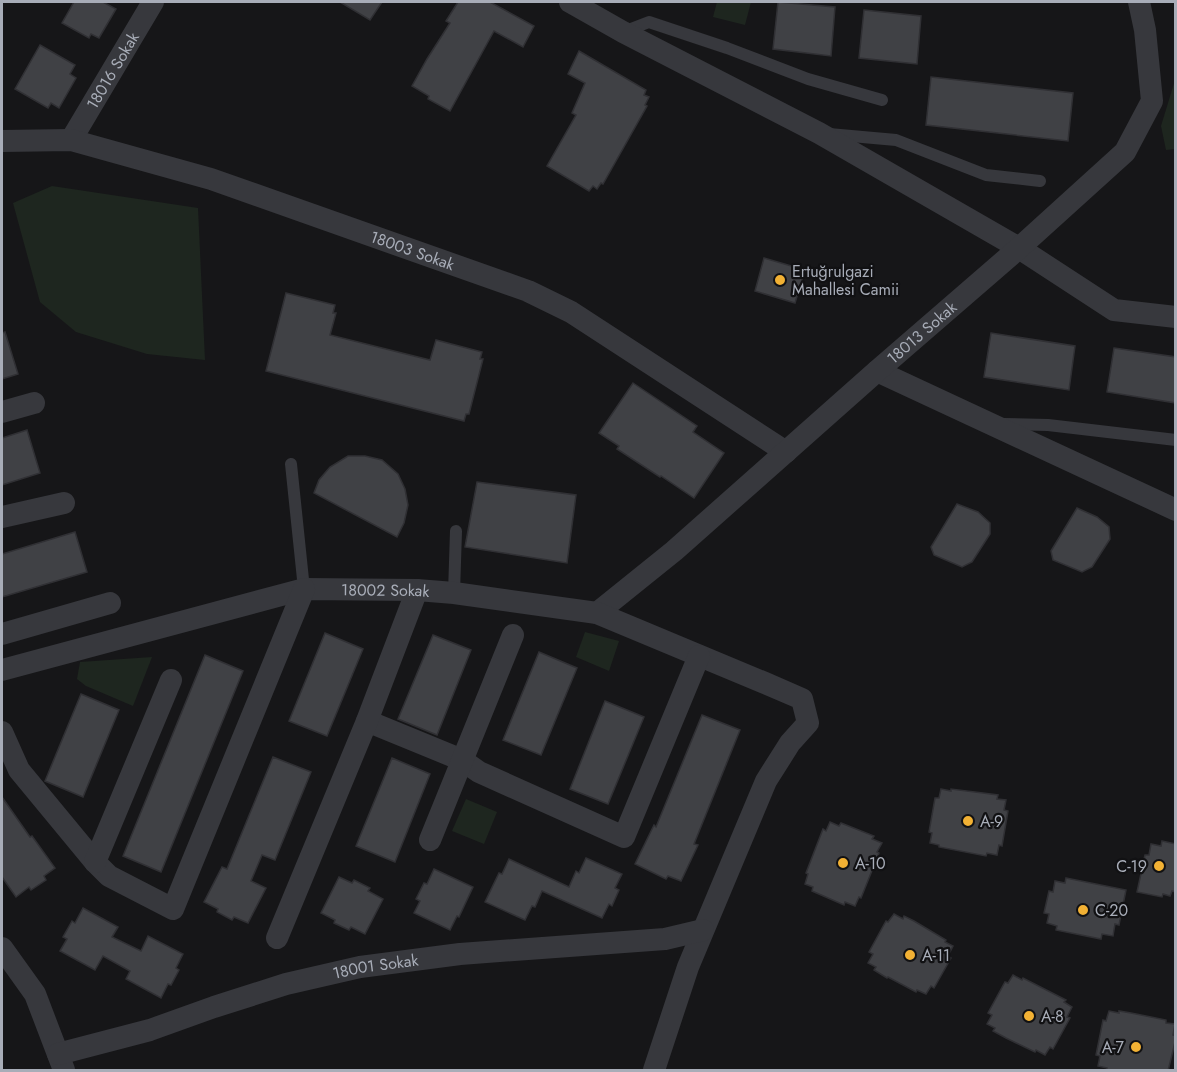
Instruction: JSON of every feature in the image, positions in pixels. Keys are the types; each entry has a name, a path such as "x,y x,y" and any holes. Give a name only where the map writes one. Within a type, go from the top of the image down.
{"street":[{"name":"18016 Sokak","path":"71,140 153,2"},
{"path":"570,2 623,32 819,133 1019,248 1114,310 1176,317"},
{"name":"18013 Sokak","path":"597,613 674,551 1125,152 1152,101 1145,30 1139,2"},
{"name":"18003 Sokak","path":"2,141 71,140 211,179 528,291 571,312 786,452"},
{"path":"877,371 1176,510"},
{"path":"2,412 34,403"},
{"path":"2,517 64,503"},
{"path":"2,732 19,770 95,862 109,876 172,909 304,589"},
{"name":"18002 Sokak","path":"2,670 304,589 417,590 454,593 597,613 802,699 808,723 790,743 766,781 703,930"},
{"path":"277,938 367,721 417,590"},
{"path":"2,634 110,603"},
{"path":"430,840 513,635"},
{"path":"367,721 462,760 478,772 624,837 699,656"},
{"path":"95,862 171,680"},
{"path":"654,1071 688,967 703,930"},
{"name":"18001 Sokak","path":"61,1062 214,1007 286,984 360,967 460,954 665,939 703,930"},
{"path":"2,948 35,994 61,1062"}],"lane":[{"path":"623,32 649,22 727,48 808,79 882,100"},
{"path":"819,133 896,140 987,176 1040,181"},
{"path":"992,424 1048,425 1176,440"},
{"path":"291,464 304,589"},
{"path":"454,593 456,531"}],"shaded area":[{"path":"717,2 751,2 745,25 713,17"},
{"path":"1175,80 1175,149 1166,150 1161,126"},
{"path":"52,186 198,208 205,360 147,354 76,332 40,302 13,203"},
{"path":"585,632 619,641 609,671 576,657"},
{"path":"152,657 133,706 86,686 77,679 80,662"},
{"path":"466,799 497,812 484,844 452,831"}],"building":[{"path":"74,2 103,2 116,9 99,38 91,34 89,38 62,23"},
{"path":"340,2 382,2 370,20"},
{"path":"458,2 490,2 534,26 523,47 494,31 450,111 428,99 429,96 412,86 450,23 446,21"},
{"path":"778,2 835,7 831,56 773,49"},
{"path":"864,10 921,16 917,64 859,58"},
{"path":"40,45 75,65 70,74 76,78 59,108 51,103 48,108 15,89"},
{"path":"579,51 646,90 644,95 649,97 645,105 647,106 603,184 601,183 597,189 593,186 589,191 547,166 576,115 572,113 585,83 568,74"},
{"path":"931,77 1073,93 1068,141 926,125"},
{"name":"Ertuğrulgazi Mahallesi Camii","path":"764,258 805,270 795,303 755,291"},
{"path":"286,293 335,305 333,313 336,313 330,335 430,360 436,340 482,352 480,359 483,359 469,414 466,414 464,421 266,371"},
{"path":"5,332 18,374 2,379 2,333"},
{"path":"991,333 1075,346 1069,390 984,377"},
{"path":"1114,348 1176,357 1176,403 1107,392"},
{"path":"633,383 697,426 693,432 724,453 694,498 617,449 619,446 599,433"},
{"path":"27,430 40,473 2,485 2,438"},
{"path":"348,456 365,456 382,460 398,474 405,489 408,505 404,523 397,537 314,493 319,480 330,467"},
{"path":"477,482 576,495 567,563 465,547"},
{"path":"957,504 978,512 990,523 990,534 972,562 962,567 934,555 931,547"},
{"path":"1077,508 1097,517 1109,527 1110,539 1092,567 1082,572 1053,560 1051,551"},
{"path":"75,532 87,572 2,597 2,554"},
{"path":"325,633 363,649 327,736 289,721"},
{"path":"433,635 471,650 437,735 398,719"},
{"path":"539,652 577,668 541,755 503,740"},
{"path":"205,655 243,671 161,872 123,856"},
{"path":"81,694 119,710 83,797 45,781"},
{"path":"605,701 644,717 608,804 570,789"},
{"path":"702,715 740,730 694,844 698,845 681,881 668,876 666,879 635,864 654,825 656,827"},
{"path":"273,757 311,772 275,860 262,855 251,881 266,888 248,923 234,917 232,920 204,902 222,867 227,869"},
{"path":"392,758 430,774 395,862 356,846"},
{"name":"A-9","path":"941,789 998,795 997,799 1006,800 1004,810 1008,811 1002,846 999,845 997,855 987,853 986,856 939,847 939,845 930,843 932,833 929,832 935,798 939,798"},
{"path":"2,797 55,868 44,876 46,880 31,890 29,887 16,897 2,877"},
{"name":"A-10","path":"830,822 839,826 841,823 874,836 872,839 882,843 861,898 859,897 855,906 845,902 844,905 812,891 813,887 805,884 808,874 806,873 823,829 826,831"},
{"name":"C-19","path":"1162,841 1176,844 1176,892 1172,891 1170,896 1163,894 1162,897 1137,892 1145,855 1149,855 1151,844 1161,846"},
{"path":"586,858 622,874 615,888 619,890 612,906 609,904 602,918 542,891 535,907 532,906 525,920 485,902 499,873 502,874 509,859 569,887 576,871 579,873"},
{"path":"434,869 473,887 459,917 457,916 450,930 414,913 420,901 416,899"},
{"path":"339,877 352,883 354,880 370,888 368,891 383,899 365,934 351,927 349,930 334,923 335,920 321,913"},
{"name":"C-20","path":"1066,878 1126,890 1119,925 1115,924 1113,936 1102,934 1101,939 1056,930 1057,926 1047,923 1049,914 1044,913 1049,891 1053,892 1055,881 1065,883"},
{"path":"83,908 118,927 112,937 141,951 148,936 183,954 176,968 179,970 161,998 126,979 130,971 103,956 95,970 60,951 67,939 63,937 72,921 75,923"},
{"name":"A-11","path":"894,914 914,921 953,946 948,956 951,958 934,988 931,986 926,994 917,990 916,992 887,978 874,970 876,967 868,963 873,954 869,952 886,921 888,922"},
{"name":"A-8","path":"1013,975 1066,1000 1064,1002 1072,1007 1067,1017 1070,1018 1053,1049 1050,1047 1045,1055 1006,1038 993,1031 995,1028 987,1024 992,1015 988,1013 1005,982 1008,983"},
{"name":"A-7","path":"1109,1011 1131,1013 1175,1024 1173,1035 1176,1038 1168,1071 1106,1071 1107,1068 1098,1066 1100,1056 1096,1055 1103,1020 1106,1021"}],"place":[{"name":"Ertuğrulgazi Mahallesi Camii","path":"780,280"},
{"name":"A-9","path":"968,821"},
{"name":"A-10","path":"843,863"},
{"name":"C-19","path":"1159,866"},
{"name":"C-20","path":"1083,910"},
{"name":"A-11","path":"910,955"},
{"name":"A-8","path":"1029,1016"},
{"name":"A-7","path":"1136,1047"}]}
